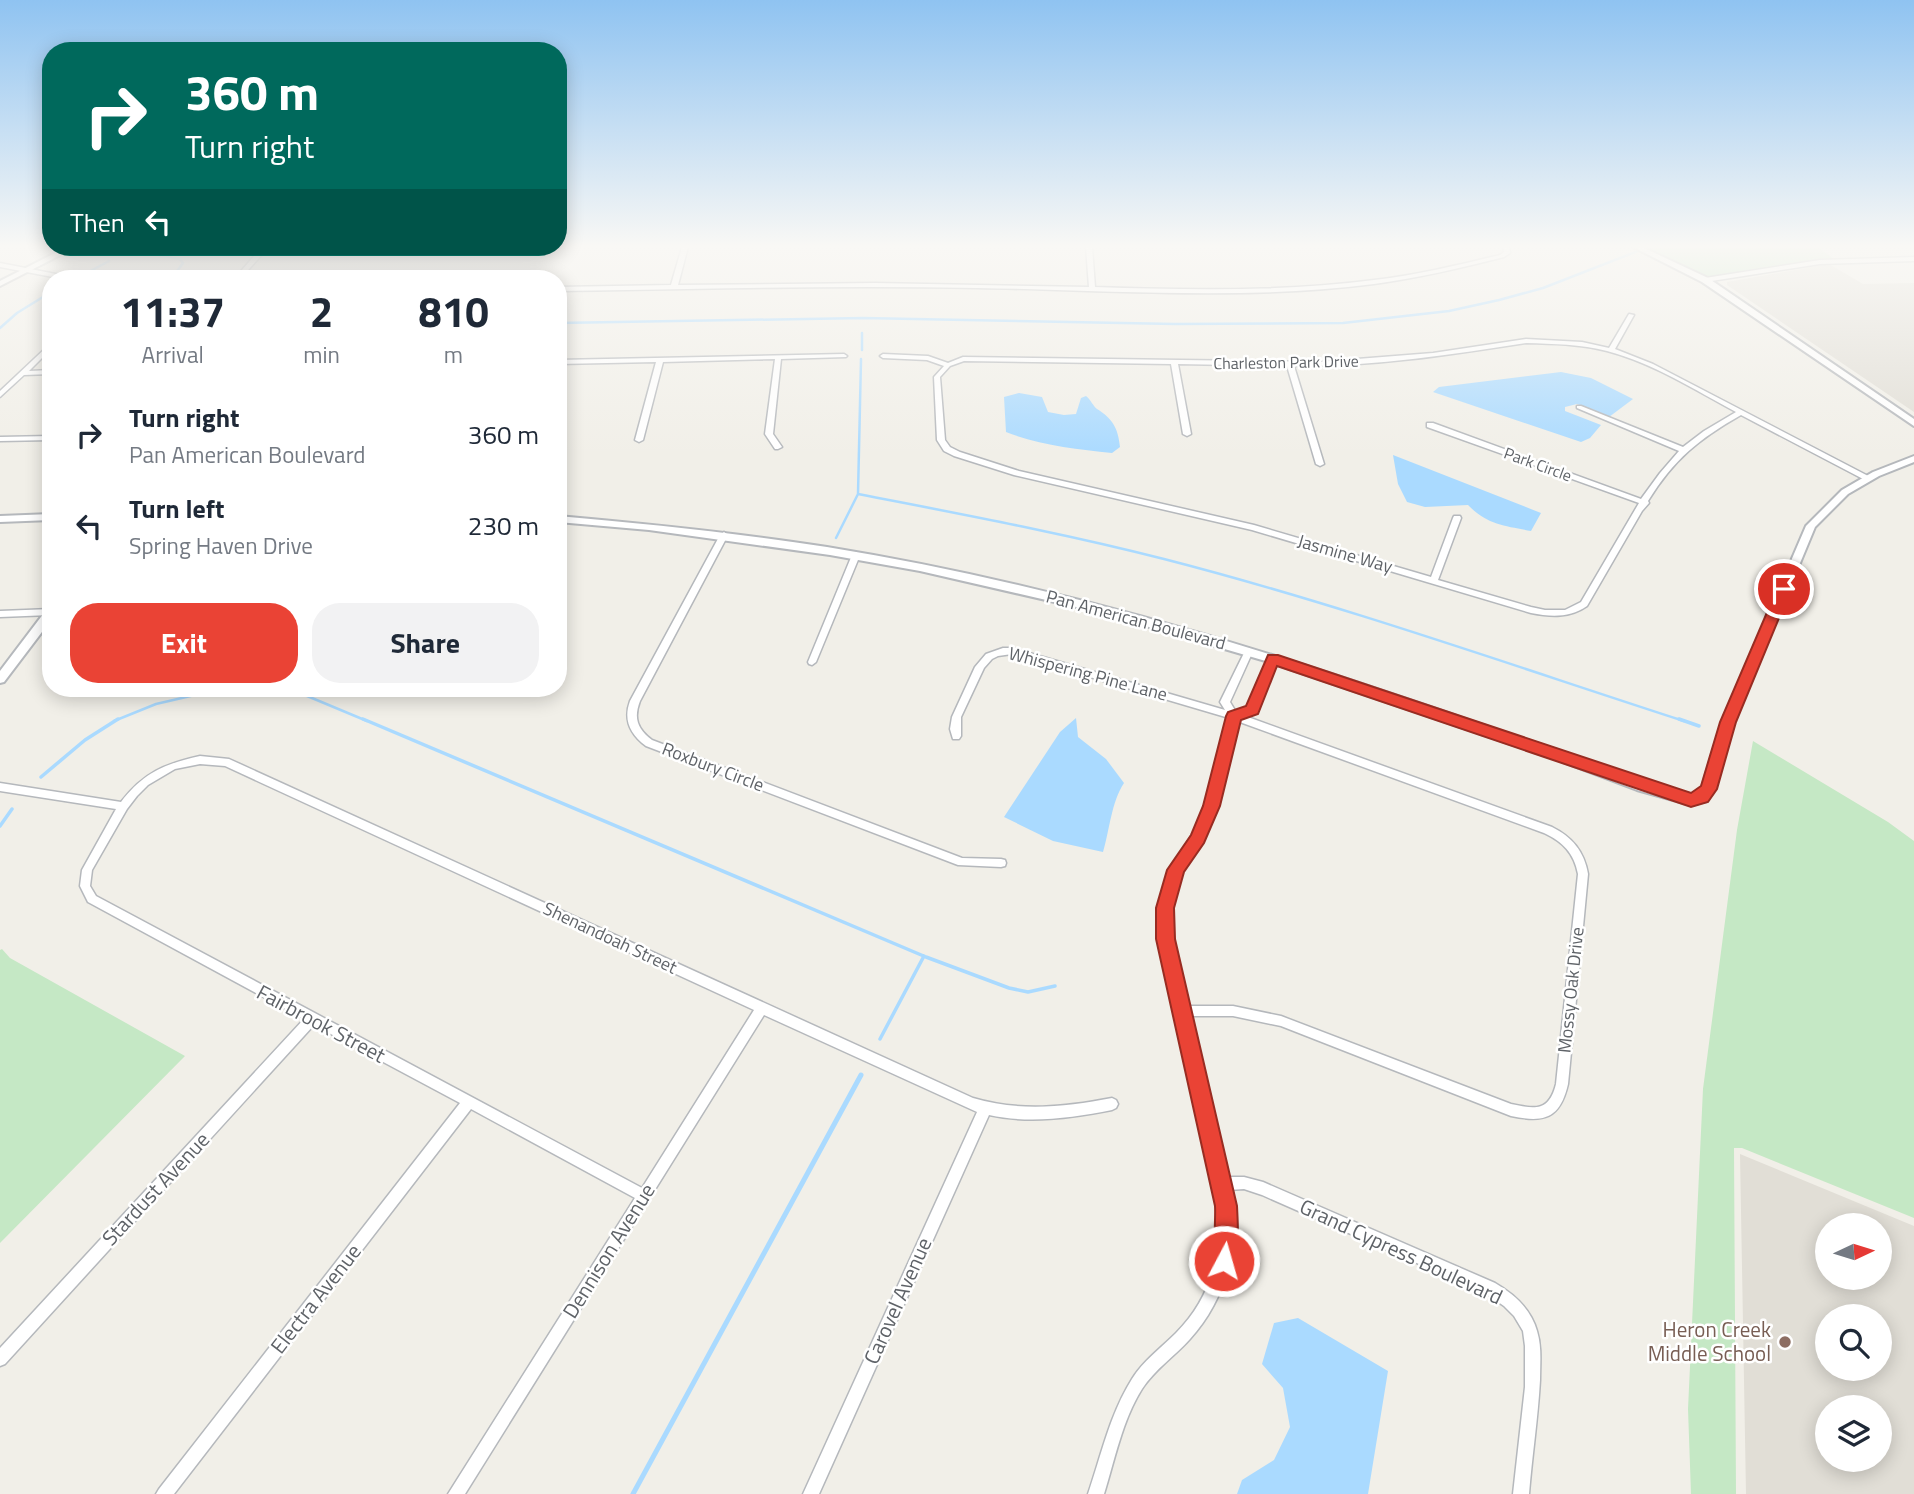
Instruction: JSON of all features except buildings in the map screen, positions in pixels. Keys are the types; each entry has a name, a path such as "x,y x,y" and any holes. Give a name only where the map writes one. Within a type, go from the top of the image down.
{"street":[{"path":"1611,350 1630,317"},
{"path":"1759,317 1914,423"},
{"name":"Charleston Park Drive","path":"883,356 928,358 948,365 971,359 1290,364 1422,356 1532,340 1571,342 1611,350 1651,365 1868,478"},
{"path":"0,395 42,354"},
{"path":"567,362 844,356"},
{"path":"778,358 769,434 778,447"},
{"path":"639,440 660,360"},
{"path":"1174,363 1187,434"},
{"path":"1290,364 1320,464"},
{"name":"Jasmine Way","path":"948,365 937,377 940,437 945,446 957,454 1017,473 1242,525 1542,613 1574,611 1587,601 1660,477 1684,450 1741,412"},
{"path":"23,373 42,372"},
{"path":"1579,407 1684,450"},
{"name":"Park Circle","path":"1430,425 1645,503"},
{"path":"0,439 42,438"},
{"path":"1696,799 1709,789 1728,722 1811,526 1832,502 1868,478 1914,459"},
{"path":"0,519 42,517"},
{"path":"1434,580 1457,518"},
{"name":"Pan American Boulevard","path":"567,520 724,535 856,555 1036,592 1273,659 1682,798 1696,799"},
{"name":"Roxbury Circle","path":"724,535 635,701 631,715 636,731 649,743 961,862 1001,863"},
{"path":"812,662 856,555"},
{"path":"0,614 42,612"},
{"path":"0,679 42,624"},
{"name":"Whispering Pine Lane","path":"956,736 954,717 977,668 992,654 1005,650 1234,716"},
{"path":"1096,1494 1119,1420 1137,1384 1153,1363 1191,1327 1212,1297 1227,1243 1228,1225 1222,1184 1166,939 1165,908 1176,870 1198,838 1208,813 1234,716 1225,702 1249,652"},
{"path":"1234,716 1253,710 1273,659"},
{"name":"Mossy Oak Drive","path":"1182,1010 1233,1011 1281,1021 1499,1106 1524,1113 1545,1112 1558,1101 1561,1093 1583,874 1572,846 1548,830 1234,716"},
{"name":"Shenandoah Street","path":"122,806 145,782 173,766 200,760 226,762 985,1109 1045,1115 1112,1104"},
{"path":"0,787 122,806"},
{"name":"Fairbrook Street","path":"122,806 87,870 85,887 92,899 644,1196"},
{"name":"Dennison Avenue","path":"456,1494 762,1007"},
{"name":"Stardust Avenue","path":"0,1359 312,1019"},
{"name":"Electra Avenue","path":"164,1494 468,1103"},
{"name":"Carovel Avenue","path":"811,1494 985,1109"},
{"name":"Grand Cypress Boulevard","path":"1222,1184 1244,1183 1263,1189 1490,1288 1509,1301 1524,1319 1534,1351 1521,1494"}],"shaded area":[{"path":"1774,317 1914,317 1914,412"},
{"name":"Heron Creek Middle School","path":"1740,1154 1883,1213 1815,1213 1815,1290 1892,1290 1892,1217 1914,1226 1914,1494 1746,1494"}],"green space":[{"path":"1753,741 1888,822 1914,841 1914,1218 1742,1148 1734,1148 1736,1494 1691,1494 1688,1409 1703,1089 1737,830"},
{"path":"0,950 10,958 185,1056 0,1243"}],"water":[{"path":"1561,372 1591,378 1633,399 1609,417 1577,404 1565,407 1565,411 1601,425 1590,438 1581,442 1433,392 1439,387"},
{"path":"1019,393 1042,397 1048,412 1064,415 1076,414 1081,398 1086,396 1114,425 1120,447 1112,453 1085,450 1006,432 1004,397"},
{"path":"1393,455 1541,513 1531,531 1490,521 1468,505 1425,507 1407,502 1398,484"},
{"path":"1076,718 1078,737 1106,759 1124,783 1113,808 1103,852 1053,841 1004,817 1060,732"},
{"path":"1298,1318 1388,1371 1368,1494 1237,1494 1242,1480 1274,1460 1290,1427 1283,1388 1262,1364 1274,1323"}],"waterway":[{"path":"0,328 13,317"},
{"path":"567,323 863,318 1175,324 1343,323 1398,317"},
{"path":"862,333 862,350"},
{"path":"858,494 861,359"},
{"path":"836,538 858,494"},
{"path":"858,494 1088,541 1295,595 1684,721"},
{"path":"116,720 156,704 186,697"},
{"path":"310,697 367,721"},
{"path":"363,719 924,956"},
{"path":"1679,719 1699,726"},
{"path":"41,777 85,740 116,720"},
{"path":"0,826 12,809"},
{"path":"880,1039 924,956"},
{"path":"924,956 1009,988 1028,992 1055,986"},
{"path":"633,1494 861,1075"}],"place":[{"name":"Heron Creek Middle School","path":"1785,1342"}],"route":[{"path":"1224,1261 1228,1225 1226,1206 1166,939 1165,908 1176,870 1206,821 1234,716 1253,710 1273,659 1691,800 1702,797 1709,789 1716,756 1728,722 1784,589"}]}
